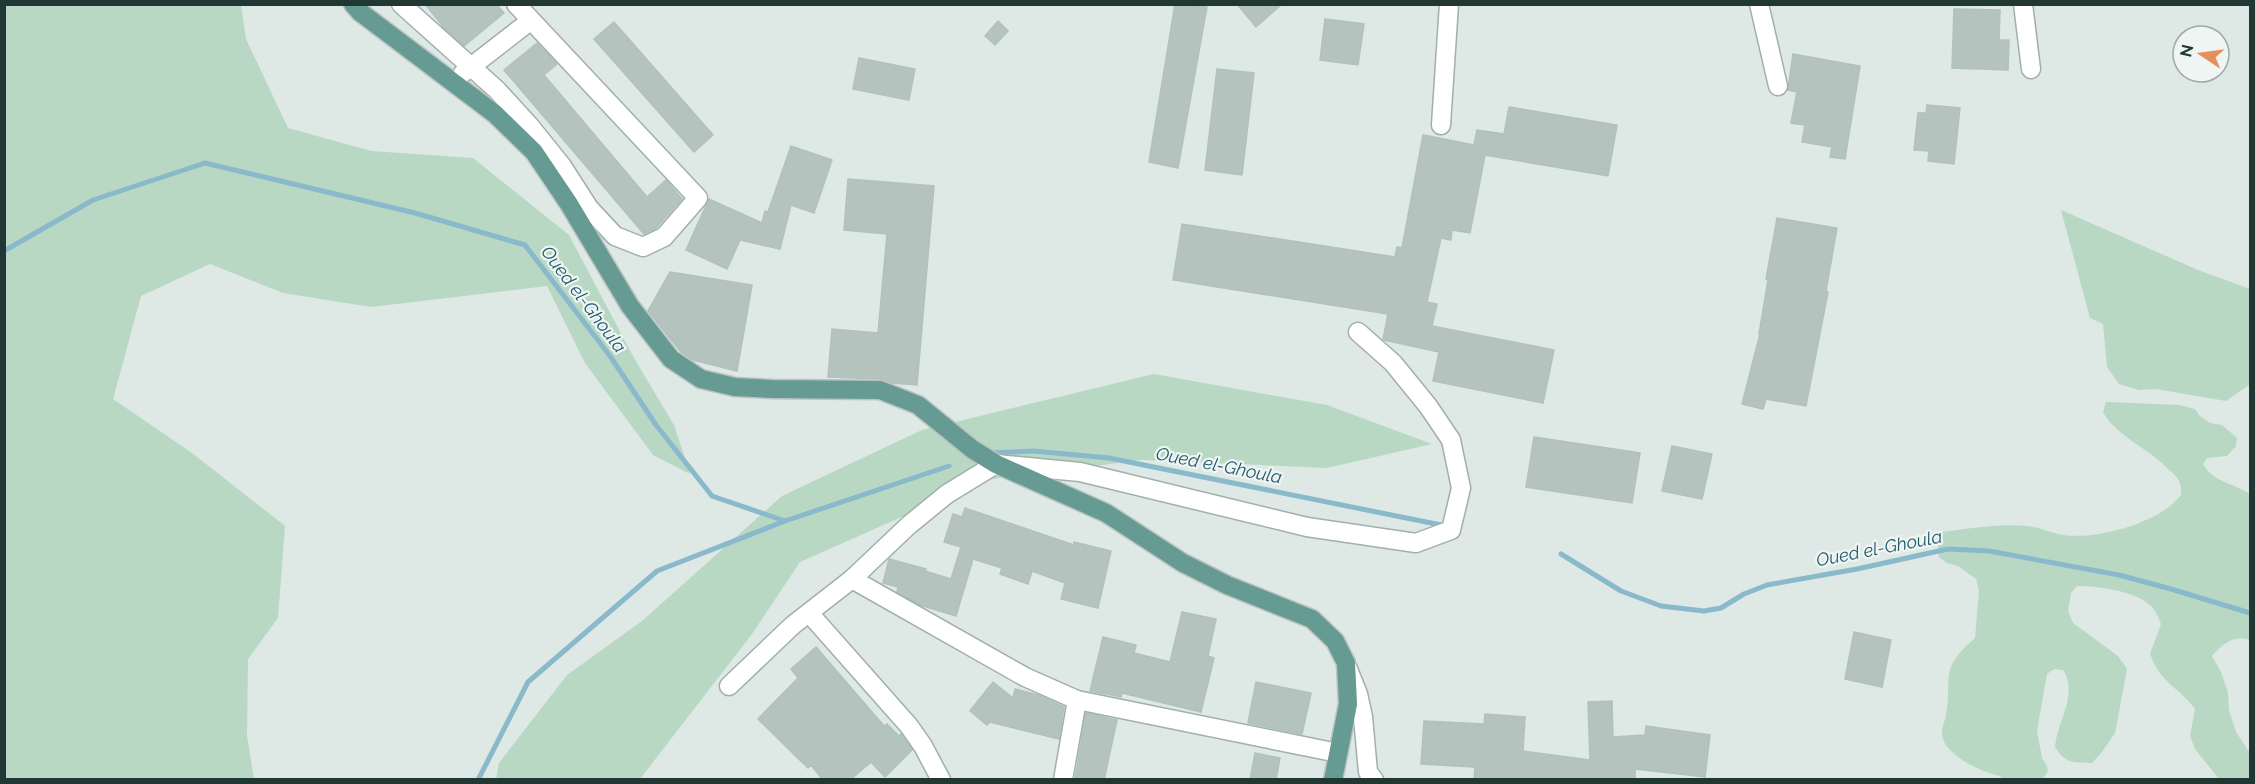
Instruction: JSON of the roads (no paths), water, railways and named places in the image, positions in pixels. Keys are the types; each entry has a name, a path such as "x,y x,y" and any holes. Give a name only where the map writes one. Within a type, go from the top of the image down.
{"main road":[{"path":"353,4 360,12 495,114 534,152 569,204 630,306 672,359 701,379 735,387 880,390 918,405 972,449 996,464 1106,513 1183,563 1227,585 1312,619 1335,641 1346,663 1348,704 1333,780"}],"street":[{"path":"401,4 497,90 529,125 562,166 589,208 615,236 643,247 663,237 698,198 516,4"},
{"path":"1441,125 1449,4"},
{"path":"1759,4 1778,86"},
{"path":"2024,4 2031,69"},
{"path":"453,82 470,66 530,21"},
{"path":"729,686 764,651 852,579 909,525 947,494 996,464 1080,472 1307,527 1416,543 1451,530 1461,488 1451,440 1428,406 1393,363 1358,332"},
{"path":"852,579 1025,677 1077,700 1338,753"},
{"path":"809,613 909,726 923,746 941,780"},
{"path":"1346,663 1358,694 1363,717 1368,772 1374,780"},
{"path":"1063,780 1077,700"}],"waterway":[{"name":"Oued el-Ghoula","path":"4,251 93,200 205,163 415,213 525,245 610,356 656,425 712,496 785,521 949,466"},
{"name":"Oued el-Ghoula","path":"990,453 1033,451 1109,458 1441,525"},
{"path":"478,780 528,682 657,571 785,521"},
{"name":"Oued el-Ghoula","path":"1561,554 1621,591 1661,606 1704,611 1721,608 1744,594 1767,585 1857,569 1948,549 1989,551 2119,575 2250,613"}]}
